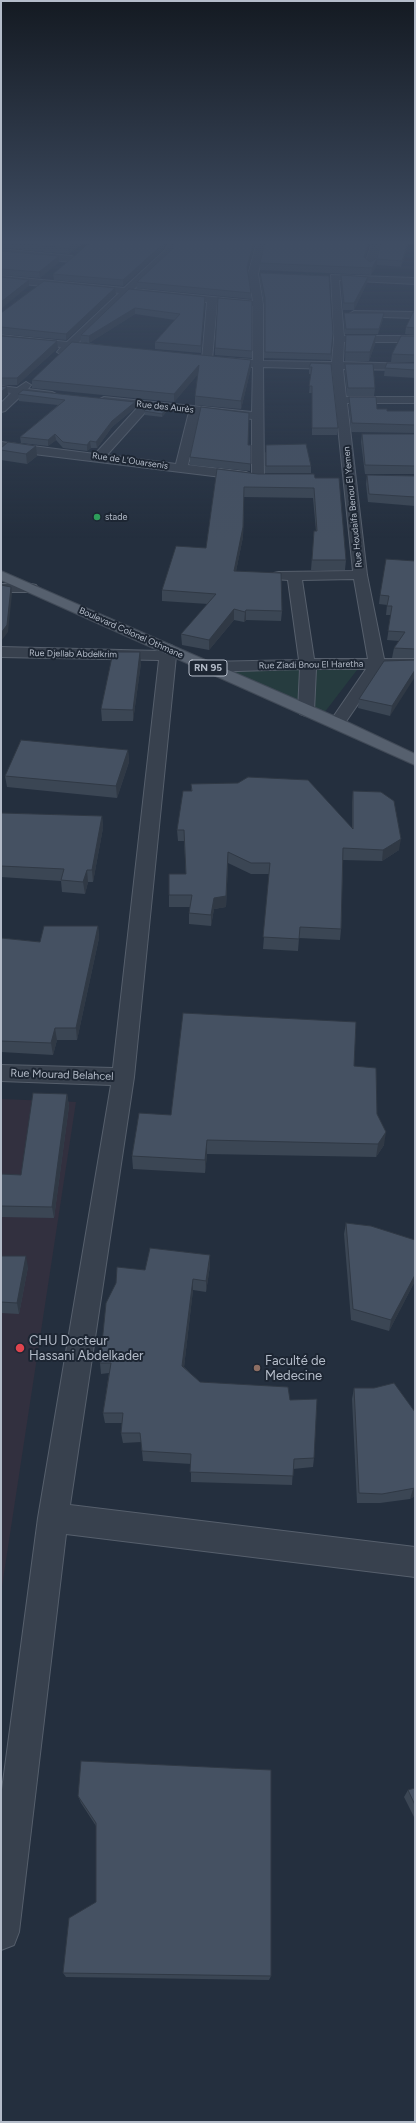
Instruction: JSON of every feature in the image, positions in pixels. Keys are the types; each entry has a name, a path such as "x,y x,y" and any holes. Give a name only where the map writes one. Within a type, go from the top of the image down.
{"main road":[{"name":"Boulevard Colonel Othmane","path":"1,575 168,653 207,667 306,712 337,723 415,760"}],"street":[{"path":"31,341 107,349"},
{"path":"52,360 73,341"},
{"path":"206,341 203,360 259,364 415,367"},
{"path":"258,478 259,341"},
{"name":"Rue Houdaifa Benou El Yemen","path":"339,341 337,366 360,575 377,664"},
{"path":"1,409 36,376"},
{"path":"1,389 67,396"},
{"name":"Rue des Aurès","path":"91,399 258,416"},
{"path":"341,400 415,400"},
{"path":"99,457 146,405"},
{"path":"181,468 195,410"},
{"path":"345,436 361,436"},
{"name":"Rue de L'Ouarsenis","path":"1,446 258,478 273,478"},
{"path":"334,478 364,478"},
{"path":"263,576 360,575"},
{"path":"294,576 309,674 306,712"},
{"path":"1,588 31,588"},
{"name":"Rue Djellab Abdelkrim","path":"1,652 168,653"},
{"path":"1,1932 53,1518 123,1077 168,653"},
{"name":"Rue Ziadi Bnou El Haretha","path":"207,667 308,664 415,664"},
{"path":"337,723 377,664"},
{"name":"Rue Mourad Belahcel","path":"1,1073 123,1077"},
{"path":"53,1518 415,1562"}],"shaded area":[{"name":"CHU Docteur Hassani Abdelkader","path":"1,1099 76,1102 1,1593"}],"green space":[{"path":"227,669 357,670 324,713"}],"building":[{"path":"1,341 57,341 17,378 1,378"},
{"path":"156,341 201,341 201,346 155,342"},
{"path":"215,341 252,341 252,351 215,348"},
{"path":"265,341 332,341 331,354 265,352"},
{"path":"346,341 374,341 370,352 345,352"},
{"path":"398,341 415,341 415,355 392,354"},
{"path":"72,342 251,360 241,401 195,396 199,365 174,394 32,380"},
{"path":"311,363 331,364 338,428 312,428 312,386 309,386 312,367 309,367"},
{"path":"387,363 415,363 415,370 385,368"},
{"path":"345,364 373,364 375,388 348,388"},
{"path":"1,386 7,387 1,392"},
{"path":"23,390 135,402 112,421 96,442 90,441 87,445 63,442 55,434 48,440 20,437 65,400 18,394"},
{"path":"349,397 376,397 377,409 387,409 387,411 415,411 415,425 352,423"},
{"path":"149,406 167,407 162,414 144,411"},
{"path":"201,407 249,413 248,445 251,445 251,464 190,457"},
{"path":"362,434 415,434 415,466 365,465"},
{"path":"8,442 36,446 26,454 1,450 1,448"},
{"path":"306,444 311,466 266,466 266,445"},
{"path":"217,469 258,474 314,474 315,478 339,478 346,560 312,560 314,531 317,531 314,488 244,487 243,527 234,571 281,573 282,611 246,610 245,612 234,609 209,640 181,634 216,594 162,590 176,546 206,548"},
{"path":"367,475 415,476 415,497 369,494"},
{"path":"386,559 415,561 415,649 394,648 405,632 388,631 392,606 387,606 389,596 380,595"},
{"path":"1,585 11,587 7,625 1,633"},
{"path":"113,652 140,652 133,710 101,709"},
{"path":"415,660 415,670 392,706 359,699 384,661"},
{"path":"21,740 128,750 116,786 5,776"},
{"path":"248,777 308,780 353,829 353,791 381,792 394,801 401,839 383,850 343,848 341,929 300,927 299,939 263,937 270,863 251,863 228,852 226,896 214,898 211,915 189,913 192,895 169,895 169,874 186,874 184,830 177,830 183,791 192,791 191,784 238,783"},
{"path":"1,813 102,816 92,870 87,870 83,882 61,880 64,869 1,866"},
{"path":"44,926 98,926 76,1028 55,1028 51,1043 1,1041 1,938 40,942"},
{"path":"183,1013 356,1022 354,1066 376,1068 377,1114 386,1132 378,1144 207,1140 205,1160 132,1156 139,1113 171,1115"},
{"path":"33,1093 67,1094 52,1207 1,1206 1,1174 21,1175"},
{"path":"346,1223 371,1226 415,1240 415,1275 391,1320 353,1309"},
{"path":"150,1248 210,1255 206,1281 193,1279 182,1366 200,1382 288,1387 290,1400 317,1399 314,1458 294,1459 293,1476 190,1472 191,1454 142,1451 140,1433 121,1433 123,1413 103,1413 111,1363 100,1363 106,1303 116,1283 117,1267 145,1270"},
{"path":"1,1256 26,1256 17,1303 1,1302"},
{"path":"394,1383 415,1412 415,1488 382,1494 359,1493 354,1388 374,1388"},
{"path":"81,1761 271,1770 271,1976 63,1973 69,1918 96,1902 96,1823 78,1796"},
{"path":"415,1788 415,1805 408,1790"}],"place":[{"name":"stade","path":"97,517"},
{"name":"CHU Docteur Hassani Abdelkader","path":"20,1348"},
{"name":"Faculté de Medecine","path":"257,1368"}]}
